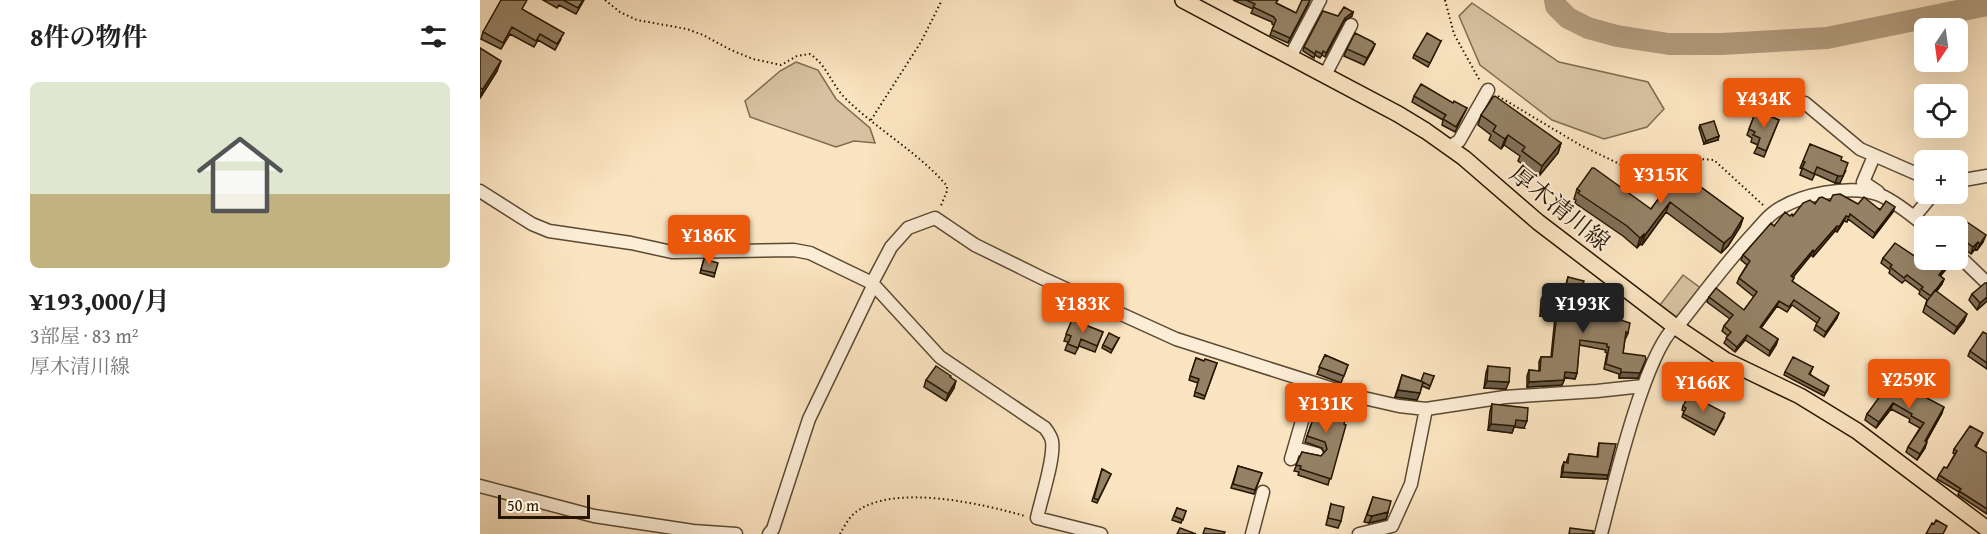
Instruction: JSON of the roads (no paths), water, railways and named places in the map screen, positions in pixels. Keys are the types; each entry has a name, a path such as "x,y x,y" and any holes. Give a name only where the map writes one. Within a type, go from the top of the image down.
{"main road":[{"name":"厚木清川線","path":"1183,0 1398,114 1449,147 1538,222 1673,325 1725,360 1800,396 1857,430 1987,529"}],"street":[{"path":"1290,57 1320,0"},
{"path":"1325,75 1351,25"},
{"path":"1449,147 1459,141 1488,90"},
{"path":"1805,103 1860,148 1914,173"},
{"path":"1874,156 1863,182 1914,217"},
{"path":"1968,179 1987,176"},
{"path":"480,191 532,224 549,231 631,243 672,252 794,250 819,257 873,285 940,357 1045,428 1050,434 1051,455 1036,518 1101,534"},
{"path":"1601,534 1642,386 1658,349 1673,325 1680,322 1733,256 1772,213 1814,194 1850,191 1880,195"},
{"path":"1915,216 1925,204"},
{"path":"769,534 773,530 810,419 891,248 908,228 935,218 984,250 1176,339 1355,396 1399,406 1426,409 1505,397 1642,386"},
{"path":"1968,265 1987,283"},
{"path":"1313,383 1293,453 1317,454"},
{"path":"1359,534 1392,526 1411,484 1426,409"},
{"path":"480,486 594,516 693,531 736,534"},
{"path":"1252,534 1263,492"}],"waterway":[{"path":"1555,0 1556,6 1568,18 1588,28 1617,36 1669,44 1721,44 1827,38 1987,5"}]}
